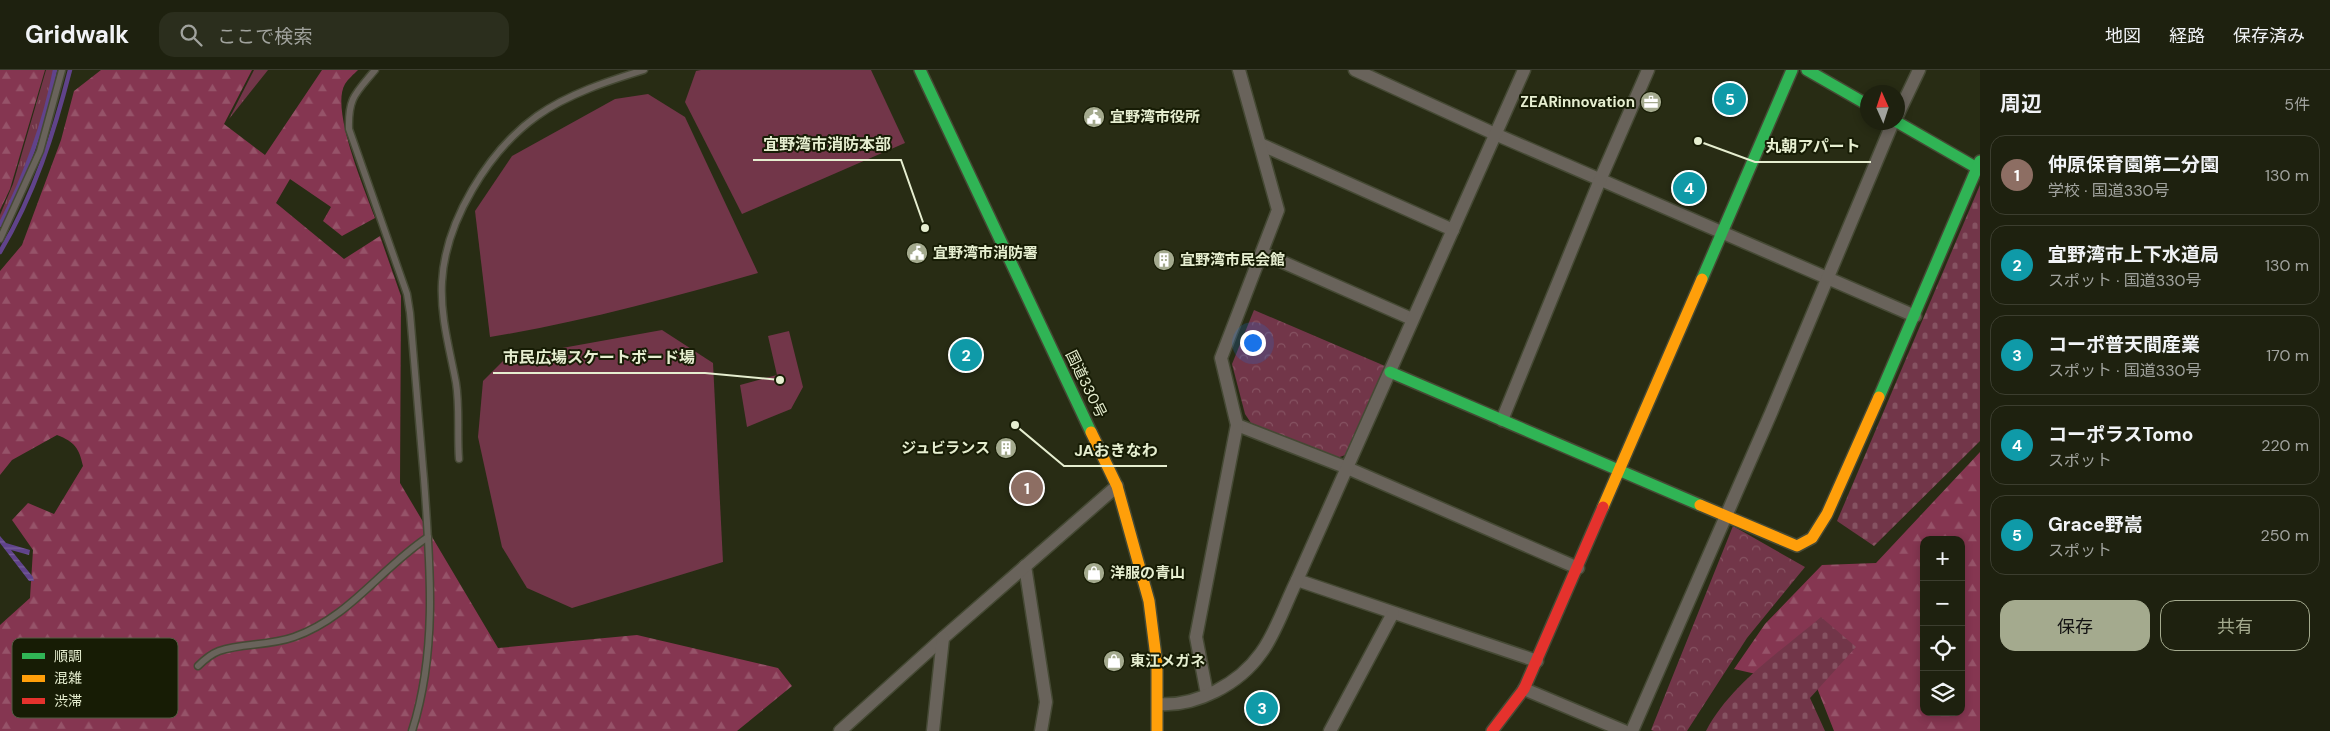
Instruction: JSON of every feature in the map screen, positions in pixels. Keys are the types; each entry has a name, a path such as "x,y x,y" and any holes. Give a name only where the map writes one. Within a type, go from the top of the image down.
{"main road":[{"name":"国道330号","path":"920,70 1117,486 1140,563 1149,601 1155,640 1158,704 1157,731"},
{"path":"1492,731 1524,689 1537,661 1720,233 1792,70"},
{"path":"1807,70 1860,100"},
{"path":"1390,372 1726,514 1797,546 1812,538 1828,514 1915,316 1978,164 1905,127"}],"street":[{"path":"1206,694 1196,637 1237,425 1222,358 1278,210 1239,70"},
{"path":"1355,70 1720,233 1915,316"},
{"path":"1158,704 1174,705 1206,694 1234,681 1262,653 1297,580 1345,467 1390,372 1412,318 1524,70"},
{"path":"1502,420 1600,180 1648,70"},
{"path":"1905,99 1919,70"},
{"path":"1632,731 1892,130"},
{"path":"1260,144 1453,230"},
{"path":"1262,253 1412,318"},
{"path":"1237,425 1345,467 1578,568"},
{"path":"840,731 942,638 1117,486"},
{"path":"1025,566 1046,702 1041,731"},
{"path":"1297,580 1537,661"},
{"path":"1330,731 1393,613"},
{"path":"933,731 942,638"},
{"path":"1524,689 1624,731"}],"lane":[{"path":"0,238 40,151 62,70"},
{"path":"375,70 351,99 348,112 349,129 407,294 428,537 430,640 412,731"},
{"path":"459,458 458,397 442,307 442,281 448,248 471,192 482,172 504,147 537,116 584,91 644,70"},
{"path":"198,666 209,656 220,650 268,644 317,628 341,612 409,550 428,537"}],"green space":[{"path":"0,70 45,70 10,189 0,210"},
{"path":"46,70 54,70 45,109 25,168 0,223 0,215 13,184"},
{"path":"101,70 252,70 224,124 265,155 322,70 358,70 345,84 342,96 342,112 345,130 357,170 375,218 342,236 323,221 331,207 290,179 276,203 344,259 380,236 401,296 400,483 498,648 637,635 778,668 792,686 737,731 0,731 0,625 30,598 33,550 12,520 28,503 54,514 83,466 75,446 57,435 12,460 0,475 0,271 22,245 61,140 74,91"},
{"path":"254,70 268,70 229,119"},
{"path":"871,70 905,143 742,214 685,102 696,71"},
{"path":"648,94 685,117 758,273 625,309 490,337 475,211 512,156 615,99"},
{"path":"1980,185 1980,441 1874,546 1837,521"},
{"path":"1254,310 1385,366 1348,454 1337,458 1251,423 1245,414 1232,364"},
{"path":"662,330 713,363 723,562 572,608 527,588 502,547 478,437 483,381 506,358"},
{"path":"789,331 803,387 791,409 747,427 740,385 777,375 768,336"},
{"path":"1980,452 1980,731 1834,731 1817,688 1734,669 1765,624 1822,565 1876,563"},
{"path":"1733,526 1805,567 1747,638 1687,731 1651,730"},
{"path":"1821,617 1856,647 1810,698 1825,731 1706,731 1716,714 1743,683"}],"shaded area":[{"path":"0,536 6,543 30,550 29,555 11,550 33,577 34,581 29,581 0,543"}],"waterway":[{"path":"0,225 26,170 46,109 55,70"},
{"path":"0,252 23,208 42,163 70,70"}],"traffic: fast":[{"path":"920,70 1091,432"},
{"path":"1702,279 1792,70"},
{"path":"1807,70 1860,100"},
{"path":"1905,127 1977,168"},
{"path":"1879,397 1980,161"},
{"path":"1390,372 1700,505"}],"traffic: slow":[{"path":"1603,507 1702,279"},
{"path":"1700,505 1797,546 1812,538 1827,514 1879,397"},
{"path":"1091,432 1117,486 1149,601 1157,665 1157,731"}],"traffic: jam":[{"path":"1492,731 1524,689 1603,507"}],"place":[{"name":"Grace野嵩","path":"1730,99"},
{"name":"ZEARinnovation","path":"1651,102"},
{"name":"宜野湾市役所","path":"1094,117"},
{"name":"丸朝アパート","path":"1698,141"},
{"name":"コーポラスTomo","path":"1689,188"},
{"name":"宜野湾市消防本部","path":"925,228"},
{"name":"宜野湾市消防署","path":"917,253"},
{"name":"宜野湾市民会館","path":"1164,260"},
{"name":"宜野湾市上下水道局","path":"966,355"},
{"name":"市民広場スケートボード場","path":"780,380"},
{"name":"JAおきなわ","path":"1015,425"},
{"name":"ジュビランス","path":"1006,448"},
{"name":"仲原保育園第二分園","path":"1027,488"},
{"name":"洋服の青山","path":"1094,573"},
{"name":"東江メガネ","path":"1114,661"},
{"name":"コーポ普天間産業","path":"1262,708"}]}
